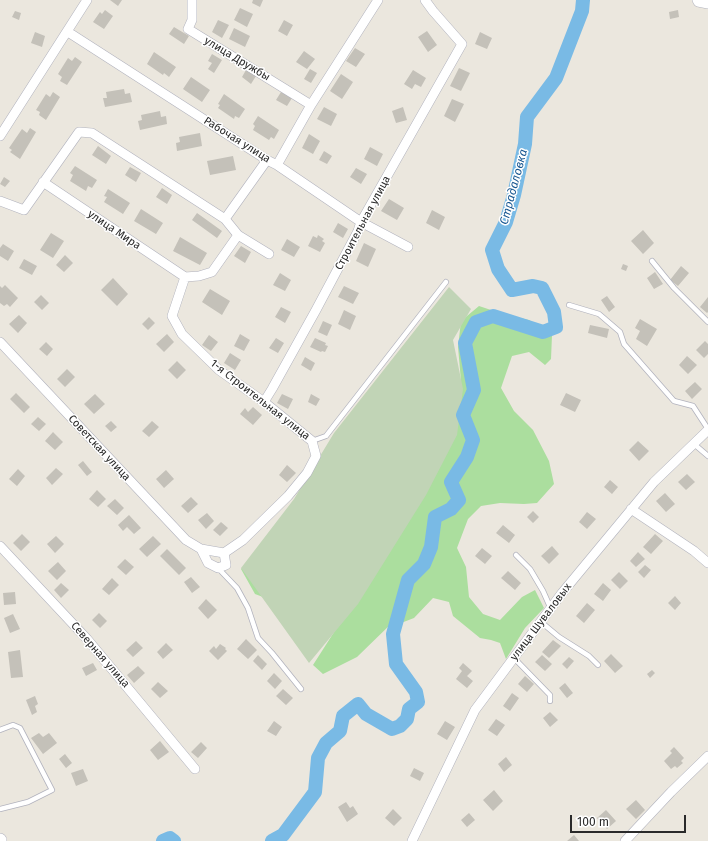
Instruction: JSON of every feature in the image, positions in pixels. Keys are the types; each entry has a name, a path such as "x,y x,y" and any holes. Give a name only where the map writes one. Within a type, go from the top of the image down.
{"street":[{"path":"0,136 68,32 87,0"},
{"name":"улица Дружбы","path":"192,0 192,20 188,29 311,105"},
{"path":"277,165 311,105 378,0"},
{"name":"Строительная улица","path":"264,402 316,310 358,231 361,222 462,44 425,0"},
{"path":"697,0 698,2 708,4"},
{"name":"Рабочая улица","path":"68,32 277,165 361,222 408,247"},
{"path":"0,201 24,210 79,132 92,133 225,219 238,235 269,254"},
{"path":"225,219 267,160"},
{"name":"улица Мира","path":"44,182 185,277"},
{"path":"185,277 199,276 212,272 238,235"},
{"name":"1-я Строительная улица","path":"185,277 172,316 182,334 220,370 264,402 312,441"},
{"name":"Советская улица","path":"0,342 186,540 201,549 224,553"},
{"name":"улица Шуваловых","path":"412,841 475,710 551,609 631,509 654,482 708,430"},
{"path":"218,568 226,565 224,553 243,540 263,521 288,496 307,473 316,456 312,441"},
{"path":"631,509 694,551 708,563"},
{"name":"Северная улица","path":"0,546 88,639 195,769"},
{"name":"Советская улица","path":"201,549 208,563 218,568"},
{"path":"625,841 671,792 708,756"}],"lane":[{"path":"652,261 674,288 708,322"},
{"path":"312,441 326,436 446,282"},
{"path":"569,305 599,314 620,332 624,344 674,401 693,406 708,430"},
{"path":"694,444 708,456"},
{"path":"516,555 530,569 543,591 551,609"},
{"path":"218,568 237,588 248,608 258,638 272,652 300,688"},
{"path":"541,622 589,656 598,665"},
{"path":"514,658 550,695 550,701"},
{"path":"0,730 13,725 20,728 52,790 28,802 0,809"}],"green space":[{"path":"449,287 471,309 453,340 463,389 457,435 426,495 358,604 309,663 241,568 294,499 334,433"},
{"path":"479,306 503,314 529,320 552,335 551,359 545,365 529,352 512,356 501,388 514,411 533,430 549,461 554,484 537,503 500,503 481,506 468,519 457,548 466,567 469,597 483,614 500,620 522,597 535,590 544,608 525,628 506,659 500,643 480,638 453,616 449,602 433,598 414,618 401,623 394,621 357,657 323,674 313,665 361,590 279,603 255,594 241,569 300,505 461,381 458,347 461,321"}],"building":[{"path":"110,0 122,0 118,6"},
{"path":"253,0 263,0 260,7 252,3"},
{"path":"240,8 253,14 247,27 234,20"},
{"path":"105,10 113,16 104,29 93,22 100,12 102,14"},
{"path":"678,10 679,17 670,19 669,12"},
{"path":"15,11 21,13 19,20 12,17"},
{"path":"218,20 229,25 222,38 212,32"},
{"path":"284,20 293,25 287,36 278,31"},
{"path":"174,27 189,36 184,44 169,34"},
{"path":"234,28 250,36 245,47 229,39"},
{"path":"427,31 437,45 428,52 418,37"},
{"path":"35,32 45,36 42,47 31,43"},
{"path":"480,32 492,38 487,49 475,44"},
{"path":"355,48 365,54 356,67 346,61"},
{"path":"304,51 315,59 307,69 296,62"},
{"path":"154,52 176,67 169,77 164,73 163,75 147,64"},
{"path":"212,54 222,60 214,73 208,69 212,63 208,61"},
{"path":"75,57 82,62 67,85 60,81 62,77 58,74 68,58 72,61"},
{"path":"459,68 470,73 461,91 450,86"},
{"path":"310,69 317,73 311,83 304,79"},
{"path":"246,70 256,76 251,84 242,77"},
{"path":"413,70 426,78 421,87 415,84 412,89 404,84"},
{"path":"341,74 353,82 342,99 330,91"},
{"path":"191,77 210,90 202,102 183,89"},
{"path":"124,89 125,94 130,93 132,102 105,107 103,98 107,98 106,92"},
{"path":"53,92 60,97 46,120 39,115 40,112 36,110 46,94 50,97"},
{"path":"281,92 292,98 287,106 276,100"},
{"path":"224,94 245,109 239,118 235,116 234,119 218,108 220,105 218,104"},
{"path":"452,99 464,104 455,122 444,116"},
{"path":"324,107 337,114 331,126 317,119"},
{"path":"403,107 407,120 396,123 392,111"},
{"path":"160,111 161,117 166,116 167,124 140,130 138,121 142,120 141,115"},
{"path":"258,116 279,130 274,139 271,137 269,140 253,130 255,126 253,124"},
{"path":"30,128 36,132 20,159 10,152 12,150 9,148 22,129 27,133"},
{"path":"200,133 202,146 177,151 176,143 180,142 179,137"},
{"path":"309,134 320,141 313,154 302,148"},
{"path":"98,146 111,156 106,164 92,155"},
{"path":"370,147 383,154 377,166 364,159"},
{"path":"324,151 332,156 327,164 319,160"},
{"path":"233,156 236,170 210,175 207,161"},
{"path":"75,166 97,180 92,188 88,186 86,191 70,181 73,175 70,173"},
{"path":"130,167 141,173 136,182 125,175"},
{"path":"356,168 367,174 361,184 350,177"},
{"path":"4,177 10,181 5,187 0,184"},
{"path":"162,188 172,195 167,204 156,197"},
{"path":"108,189 130,203 123,214 104,202 107,197 104,196"},
{"path":"389,199 404,208 397,220 381,211"},
{"path":"141,209 163,223 156,234 134,221"},
{"path":"432,210 445,217 439,230 426,223"},
{"path":"197,213 222,231 217,238 192,220"},
{"path":"338,223 348,229 343,238 333,232"},
{"path":"643,230 654,243 643,254 631,241"},
{"path":"51,233 64,241 53,258 40,250"},
{"path":"318,235 324,239 322,241 325,243 320,252 308,246 313,236 317,238"},
{"path":"180,237 207,253 200,265 173,251"},
{"path":"287,239 300,247 294,257 281,250"},
{"path":"364,243 376,249 368,267 356,261"},
{"path":"3,244 14,251 8,261 0,256 0,248"},
{"path":"241,246 251,252 245,263 234,256"},
{"path":"65,255 73,263 64,272 56,265"},
{"path":"24,259 37,266 32,275 19,268"},
{"path":"623,264 628,266 626,271 621,269"},
{"path":"681,266 689,273 678,286 670,280"},
{"path":"655,272 663,284 654,289 647,278"},
{"path":"280,273 291,280 285,291 273,285"},
{"path":"113,278 128,294 117,306 101,290"},
{"path":"5,285 18,298 10,307 7,304 4,306 0,303 0,286 2,288"},
{"path":"344,286 359,293 353,304 338,297"},
{"path":"210,289 230,301 222,315 202,302"},
{"path":"41,295 49,303 42,310 34,302"},
{"path":"607,296 615,307 609,312 601,300"},
{"path":"708,297 708,312 707,313 700,307"},
{"path":"281,307 291,312 285,323 275,317"},
{"path":"344,310 356,316 350,330 338,324"},
{"path":"19,315 27,323 18,333 9,324"},
{"path":"149,317 155,323 148,330 142,324"},
{"path":"640,319 657,329 647,346 636,339 640,331 635,328"},
{"path":"323,321 332,325 327,336 318,332"},
{"path":"590,325 609,329 607,338 588,333"},
{"path":"167,334 174,342 164,352 156,344"},
{"path":"240,334 250,340 244,351 234,346"},
{"path":"209,335 218,342 211,351 202,345"},
{"path":"276,338 284,343 278,353 269,348"},
{"path":"315,338 326,343 325,345 328,346 325,352 321,352 310,347"},
{"path":"705,341 708,344 708,354 704,358 696,350"},
{"path":"46,342 53,349 47,356 39,349"},
{"path":"230,353 241,360 235,370 224,363"},
{"path":"687,356 697,365 688,374 679,365"},
{"path":"305,357 315,363 311,371 301,365"},
{"path":"177,361 186,370 177,379 168,370"},
{"path":"67,369 75,377 65,387 57,379"},
{"path":"695,382 702,389 692,399 685,391"},
{"path":"16,393 30,407 24,413 10,399"},
{"path":"566,393 581,400 575,412 560,405"},
{"path":"95,394 105,404 94,414 84,404"},
{"path":"282,394 293,399 288,409 277,403"},
{"path":"311,394 320,399 316,406 308,402"},
{"path":"253,407 262,415 253,425 240,414 245,408 248,412"},
{"path":"38,417 46,424 39,431 31,424"},
{"path":"111,421 117,427 111,432 105,426"},
{"path":"152,421 159,427 149,437 142,431"},
{"path":"53,432 63,442 55,450 45,441"},
{"path":"638,441 649,451 639,461 629,450"},
{"path":"83,461 92,472 87,476 78,465"},
{"path":"287,465 296,473 287,482 279,475"},
{"path":"56,468 63,474 52,485 46,478"},
{"path":"18,469 25,476 17,486 9,479"},
{"path":"166,470 174,479 164,488 156,479"},
{"path":"687,474 695,482 686,490 678,482"},
{"path":"610,480 618,487 612,494 604,487"},
{"path":"97,490 106,499 98,507 89,499"},
{"path":"665,493 675,504 666,512 656,501"},
{"path":"191,497 198,504 188,513 181,506"},
{"path":"115,499 124,508 117,515 107,506"},
{"path":"533,511 539,517 533,523 527,517"},
{"path":"587,512 596,519 587,529 579,522"},
{"path":"207,513 214,521 206,529 198,520"},
{"path":"129,515 141,528 134,534 127,527 123,531 118,525"},
{"path":"221,522 228,528 220,536 213,530"},
{"path":"503,525 515,535 509,543 496,533"},
{"path":"22,534 30,542 21,551 13,543"},
{"path":"655,534 663,541 651,554 643,547"},
{"path":"56,536 64,544 55,553 47,544"},
{"path":"153,536 161,544 147,557 139,549"},
{"path":"552,546 559,554 549,564 541,556"},
{"path":"482,548 492,556 485,564 475,556"},
{"path":"167,549 186,568 179,575 160,556"},
{"path":"638,552 645,559 636,567 630,561"},
{"path":"125,559 134,567 126,575 117,567"},
{"path":"58,562 66,571 57,580 48,571"},
{"path":"645,565 651,570 644,578 638,572"},
{"path":"508,571 521,583 515,590 501,578"},
{"path":"619,572 628,581 620,589 611,580"},
{"path":"191,577 200,587 192,593 184,582"},
{"path":"112,578 119,585 109,595 102,589"},
{"path":"61,583 69,590 61,598 54,590"},
{"path":"603,583 611,590 603,601 594,594"},
{"path":"15,592 16,604 4,605 3,593"},
{"path":"675,596 681,603 675,610 668,603"},
{"path":"206,599 217,610 208,619 198,608"},
{"path":"587,603 595,610 584,623 576,616"},
{"path":"99,613 107,621 100,628 92,620"},
{"path":"13,614 20,629 10,633 4,618"},
{"path":"246,639 257,650 248,659 237,649"},
{"path":"553,640 561,646 549,658 542,652"},
{"path":"136,641 143,648 133,657 126,650"},
{"path":"166,643 173,650 163,659 157,652"},
{"path":"220,644 226,648 225,649 227,651 218,660 209,651 214,646 216,649"},
{"path":"20,650 23,677 11,678 8,652"},
{"path":"611,654 623,666 615,673 604,661"},
{"path":"258,655 267,664 262,670 253,661"},
{"path":"542,655 552,664 545,671 535,662"},
{"path":"569,657 574,661 567,669 562,664"},
{"path":"93,663 97,670 86,676 82,668"},
{"path":"463,663 472,671 467,676 473,681 467,688 456,679 462,671 459,668"},
{"path":"138,666 145,673 134,683 127,675"},
{"path":"652,670 655,673 650,678 647,674"},
{"path":"274,673 282,681 275,689 267,681"},
{"path":"525,676 534,684 527,692 518,684"},
{"path":"158,682 168,691 160,698 151,689"},
{"path":"565,683 573,693 567,698 559,688"},
{"path":"283,689 293,698 286,705 276,696"},
{"path":"512,693 519,698 510,711 503,706"},
{"path":"35,696 38,704 35,706 37,712 32,715 26,700"},
{"path":"550,712 558,720 550,727 543,718"},
{"path":"496,719 505,725 497,736 488,730"},
{"path":"274,721 282,727 276,736 267,731"},
{"path":"445,721 455,727 447,740 437,734"},
{"path":"39,733 43,737 49,733 57,743 43,754 31,738"},
{"path":"160,741 169,752 158,760 150,750"},
{"path":"201,742 207,748 198,758 191,752"},
{"path":"674,747 684,758 681,761 683,763 677,768 675,766 671,769 664,761 672,753 670,751"},
{"path":"65,754 72,763 66,768 59,759"},
{"path":"506,757 512,765 504,772 498,764"},
{"path":"414,768 424,773 420,781 410,776"},
{"path":"83,769 88,781 76,786 71,773"},
{"path":"494,790 503,801 493,811 483,800"},
{"path":"636,800 645,810 636,819 626,809"},
{"path":"346,802 350,808 353,806 358,814 347,822 338,807"},
{"path":"393,809 402,818 394,826 385,818"},
{"path":"606,810 616,821 607,829 597,818"},
{"path":"469,813 475,820 467,827 461,820"},
{"path":"574,835 579,841 567,841"}],"waterway":[{"name":"Страдаловка","path":"272,841 283,835 315,792 318,758 326,743 340,731 343,716 358,704 366,714 392,729 400,726 407,719 409,709 418,702 416,692 396,664 393,634 408,580 424,564 431,547 435,517 451,509 459,500 451,482 467,457 473,440 463,415 474,390 465,343 476,322 493,316 543,332 556,327 554,312 542,288 533,286 512,290 498,269 492,250 506,222 514,195 525,144 527,117 556,78 582,11 583,0"},
{"name":"Страдаловка","path":"163,841 170,838 174,841"}]}
